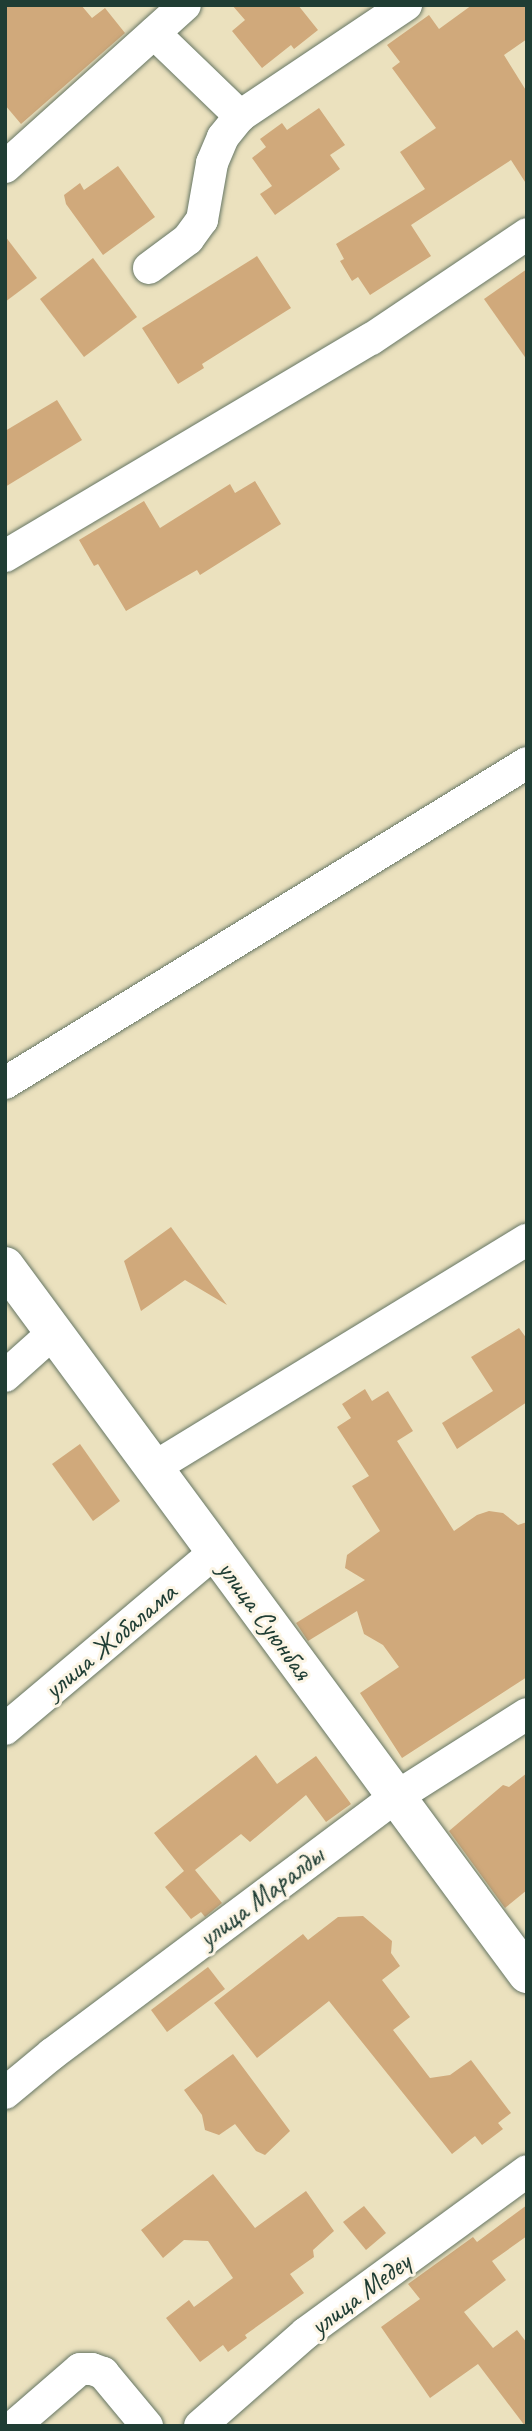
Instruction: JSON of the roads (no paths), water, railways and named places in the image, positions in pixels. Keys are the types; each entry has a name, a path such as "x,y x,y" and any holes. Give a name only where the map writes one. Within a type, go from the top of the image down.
{"street":[{"path":"5,167 185,5"},
{"path":"149,268 188,239 202,220 212,163 223,137 240,116 406,5"},
{"path":"154,33 240,116"},
{"path":"5,556 371,339 469,270 527,234"},
{"path":"5,1083 527,763"},
{"path":"153,1468 527,1240"},
{"name":"улица Суюнбая","path":"5,1266 527,1974"},
{"path":"5,1376 53,1333"},
{"name":"улица Жобалама","path":"5,1730 215,1552"},
{"name":"улица Маралды","path":"5,2093 52,2054 396,1797 527,1714"},
{"name":"улица Медеу","path":"200,2426 306,2333 527,2171"},
{"path":"14,2426 80,2369 92,2369 103,2373 147,2426"}]}
